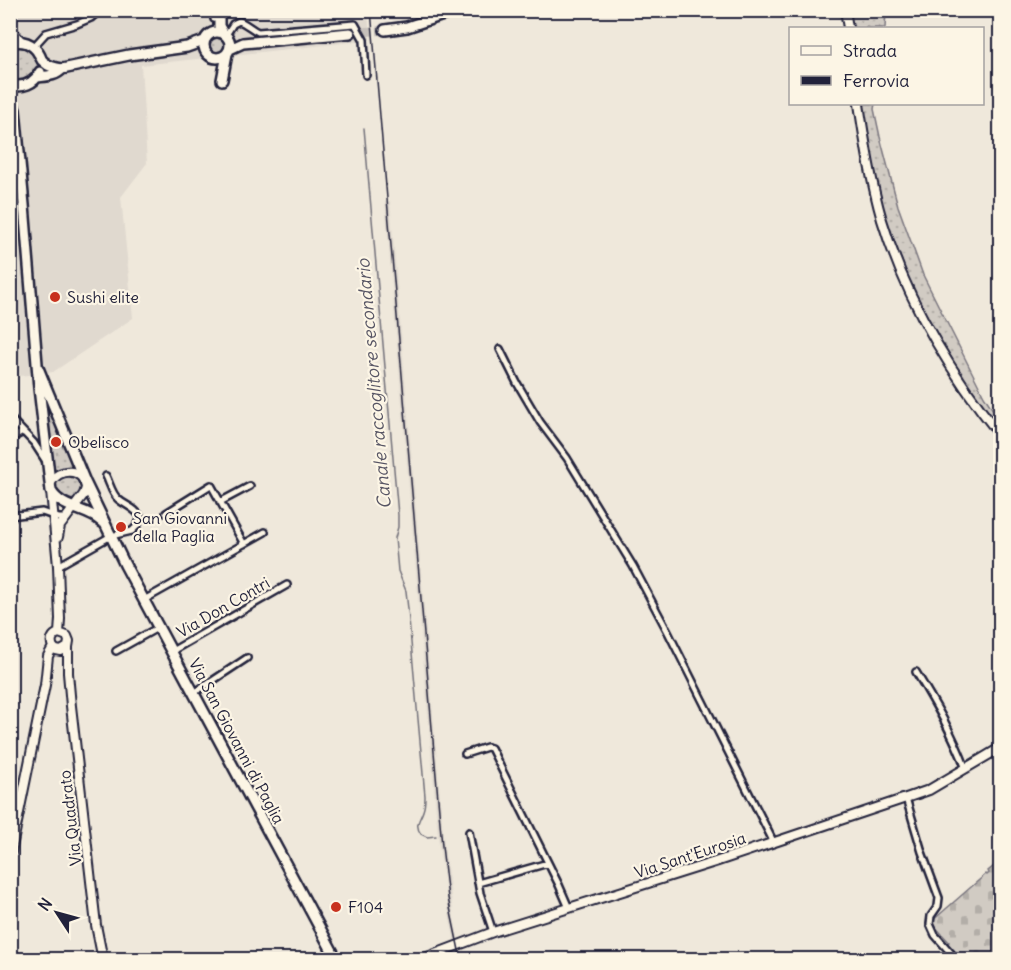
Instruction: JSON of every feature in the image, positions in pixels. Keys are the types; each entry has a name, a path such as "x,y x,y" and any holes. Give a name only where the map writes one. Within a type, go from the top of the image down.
{"main road":[{"path":"385,30 407,27 458,10"},
{"path":"216,14 219,26 226,35 228,52 222,80 208,46 216,14"},
{"path":"10,43 21,41 27,43 36,49 41,58 51,67 62,69 129,55 208,46 219,32 243,43"},
{"path":"208,46 215,58 223,57 243,43 350,33"},
{"path":"15,110 18,96 25,86 38,77 41,70 41,58"},
{"path":"38,77 59,73 62,69"},
{"path":"10,85 25,86"},
{"path":"10,96 15,110 43,423 41,445 48,464 50,488 60,501 91,514 106,527"},
{"name":"Via San Giovanni di Paglia","path":"38,368 85,483 106,527 337,960"}],"street":[{"path":"36,49 36,44 46,33 77,24 91,18 100,10"},
{"path":"845,12 848,27"},
{"path":"226,35 232,24 239,21 258,32 355,24 364,40 366,75"},
{"path":"10,29 21,41"},
{"path":"859,105 873,185 898,263 917,307 940,350 1000,435"},
{"path":"500,349 540,422 567,459 633,566 774,843"},
{"path":"43,423 46,411 52,410 57,414"},
{"path":"10,418 23,432 41,445"},
{"path":"10,439 23,432"},
{"path":"10,857 13,833 45,685 48,656 53,647 52,638 59,633 56,548 50,488 56,476 67,471 78,475 85,483 86,491 59,529 56,548"},
{"path":"57,566 111,536 132,531 137,526 141,518 137,510 113,494 106,476"},
{"path":"166,513 211,485 244,544"},
{"path":"220,502 250,486"},
{"path":"10,516 42,513 67,518 91,514"},
{"path":"144,600 265,532"},
{"name":"Via Don Contri","path":"172,651 288,585"},
{"path":"116,651 159,627"},
{"name":"Via Quadrato","path":"59,633 65,634 68,639 64,649 96,925 103,960"},
{"path":"53,647 56,650 64,649"},
{"path":"194,693 247,658"},
{"path":"916,672 955,740 966,769"},
{"path":"465,754 490,748 569,908"},
{"name":"Via Sant'Eurosia","path":"420,960 494,932 774,843 929,790 1000,748"},
{"path":"906,798 922,852 939,897 938,906 931,916 930,924 935,935 957,960"},
{"path":"469,832 480,893 494,932"},
{"path":"478,883 548,863"},
{"path":"936,960 951,953"}],"shaded area":[{"path":"10,11 368,11 370,40 141,65 147,163 121,197 133,318 53,372 11,377"},
{"path":"390,201 444,845 454,918 463,959 459,959 450,920 439,846 385,202"}],"green space":[{"path":"849,11 886,11 885,27 851,27"},
{"path":"214,38 220,38 224,45 220,52 214,52 210,48 210,42"},
{"path":"18,45 31,50 37,60 34,75 31,79 20,83 11,81 10,47"},
{"path":"861,105 875,105 880,137 898,206 923,275 984,396 1000,417 1000,433 936,338 907,278 883,214"},
{"path":"49,413 52,414 74,465 72,468 54,471"},
{"path":"68,474 77,478 81,487 77,496 68,500 59,496 55,487 59,478"},
{"path":"1000,861 1000,959 963,960 947,944 949,942 931,922 987,875 988,871"}],"waterway":[{"name":"Canale raccoglitore secondario","path":"364,128 398,515 395,538 398,571 406,591 425,796 418,828 421,834 427,837 436,836"}],"tunnel":[{"path":"350,33 385,30"}],"railway":[{"path":"371,10 442,846 448,898 461,960"}],"place":[{"name":"Sushi elite","path":"55,297"},
{"name":"Obelisco","path":"56,442"},
{"name":"San Giovanni della Paglia","path":"121,527"},
{"name":"F104","path":"336,907"}]}
